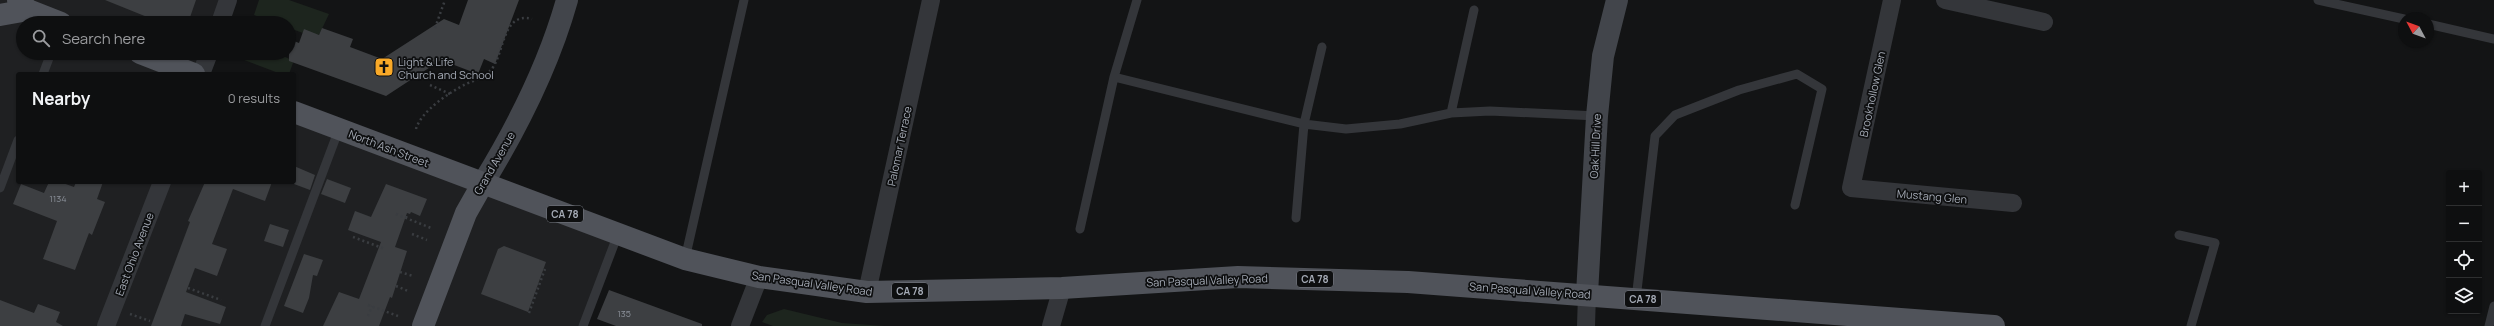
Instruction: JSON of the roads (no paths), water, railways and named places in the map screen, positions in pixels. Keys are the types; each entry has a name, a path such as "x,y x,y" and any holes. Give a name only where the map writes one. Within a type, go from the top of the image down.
{"main road":[{"path":"0,15 23,5 46,16"},
{"path":"158,60 189,72"},
{"name":"North Ash Street","path":"296,113 483,183"},
{"name":"San Pasqual Valley Road","path":"483,183 686,259 759,277 867,292 1062,288 1238,277 1408,282 1587,294 1994,326"},
{"name":"Grand Avenue","path":"423,326 466,213 483,183"}],"street":[{"path":"222,16 228,0"},
{"name":"Grand Avenue","path":"483,183 505,147 541,72 567,0"},
{"name":"Palomar Terrace","path":"867,292 931,0"},
{"name":"Oak Hill Drive","path":"1587,294 1597,116 1603,56 1617,0"},
{"name":"Brookhollow Glen","path":"1851,188 1892,0"},
{"path":"1944,0 2044,22"},
{"path":"202,72 206,60"},
{"name":"East Ohio Avenue","path":"106,326 161,184"},
{"name":"Mustang Glen","path":"1851,188 2013,203"},
{"path":"740,326 759,277"},
{"path":"1051,326 1062,288"},
{"path":"1586,326 1587,294"}],"lane":[{"path":"686,259 744,0"},
{"path":"1080,229 1114,77 1137,0"},
{"path":"2318,0 2398,18"},
{"path":"1451,113 1474,10"},
{"path":"2434,25 2494,39"},
{"path":"1296,218 1304,124 1322,47"},
{"path":"44,72 48,60"},
{"path":"1636,298 1655,136 1675,115 1739,90 1797,74 1822,89 1795,205"},
{"path":"1114,77 1304,124 1354,128 1400,124 1451,113 1490,110 1597,116"},
{"path":"265,326 339,129"},
{"path":"0,188 16,145"},
{"path":"583,326 618,234"},
{"path":"2179,235 2215,243 2191,326"},
{"path":"2489,326 2494,306"}],"place":[{"name":"Light & Life Church and School","path":"384,67"}]}
